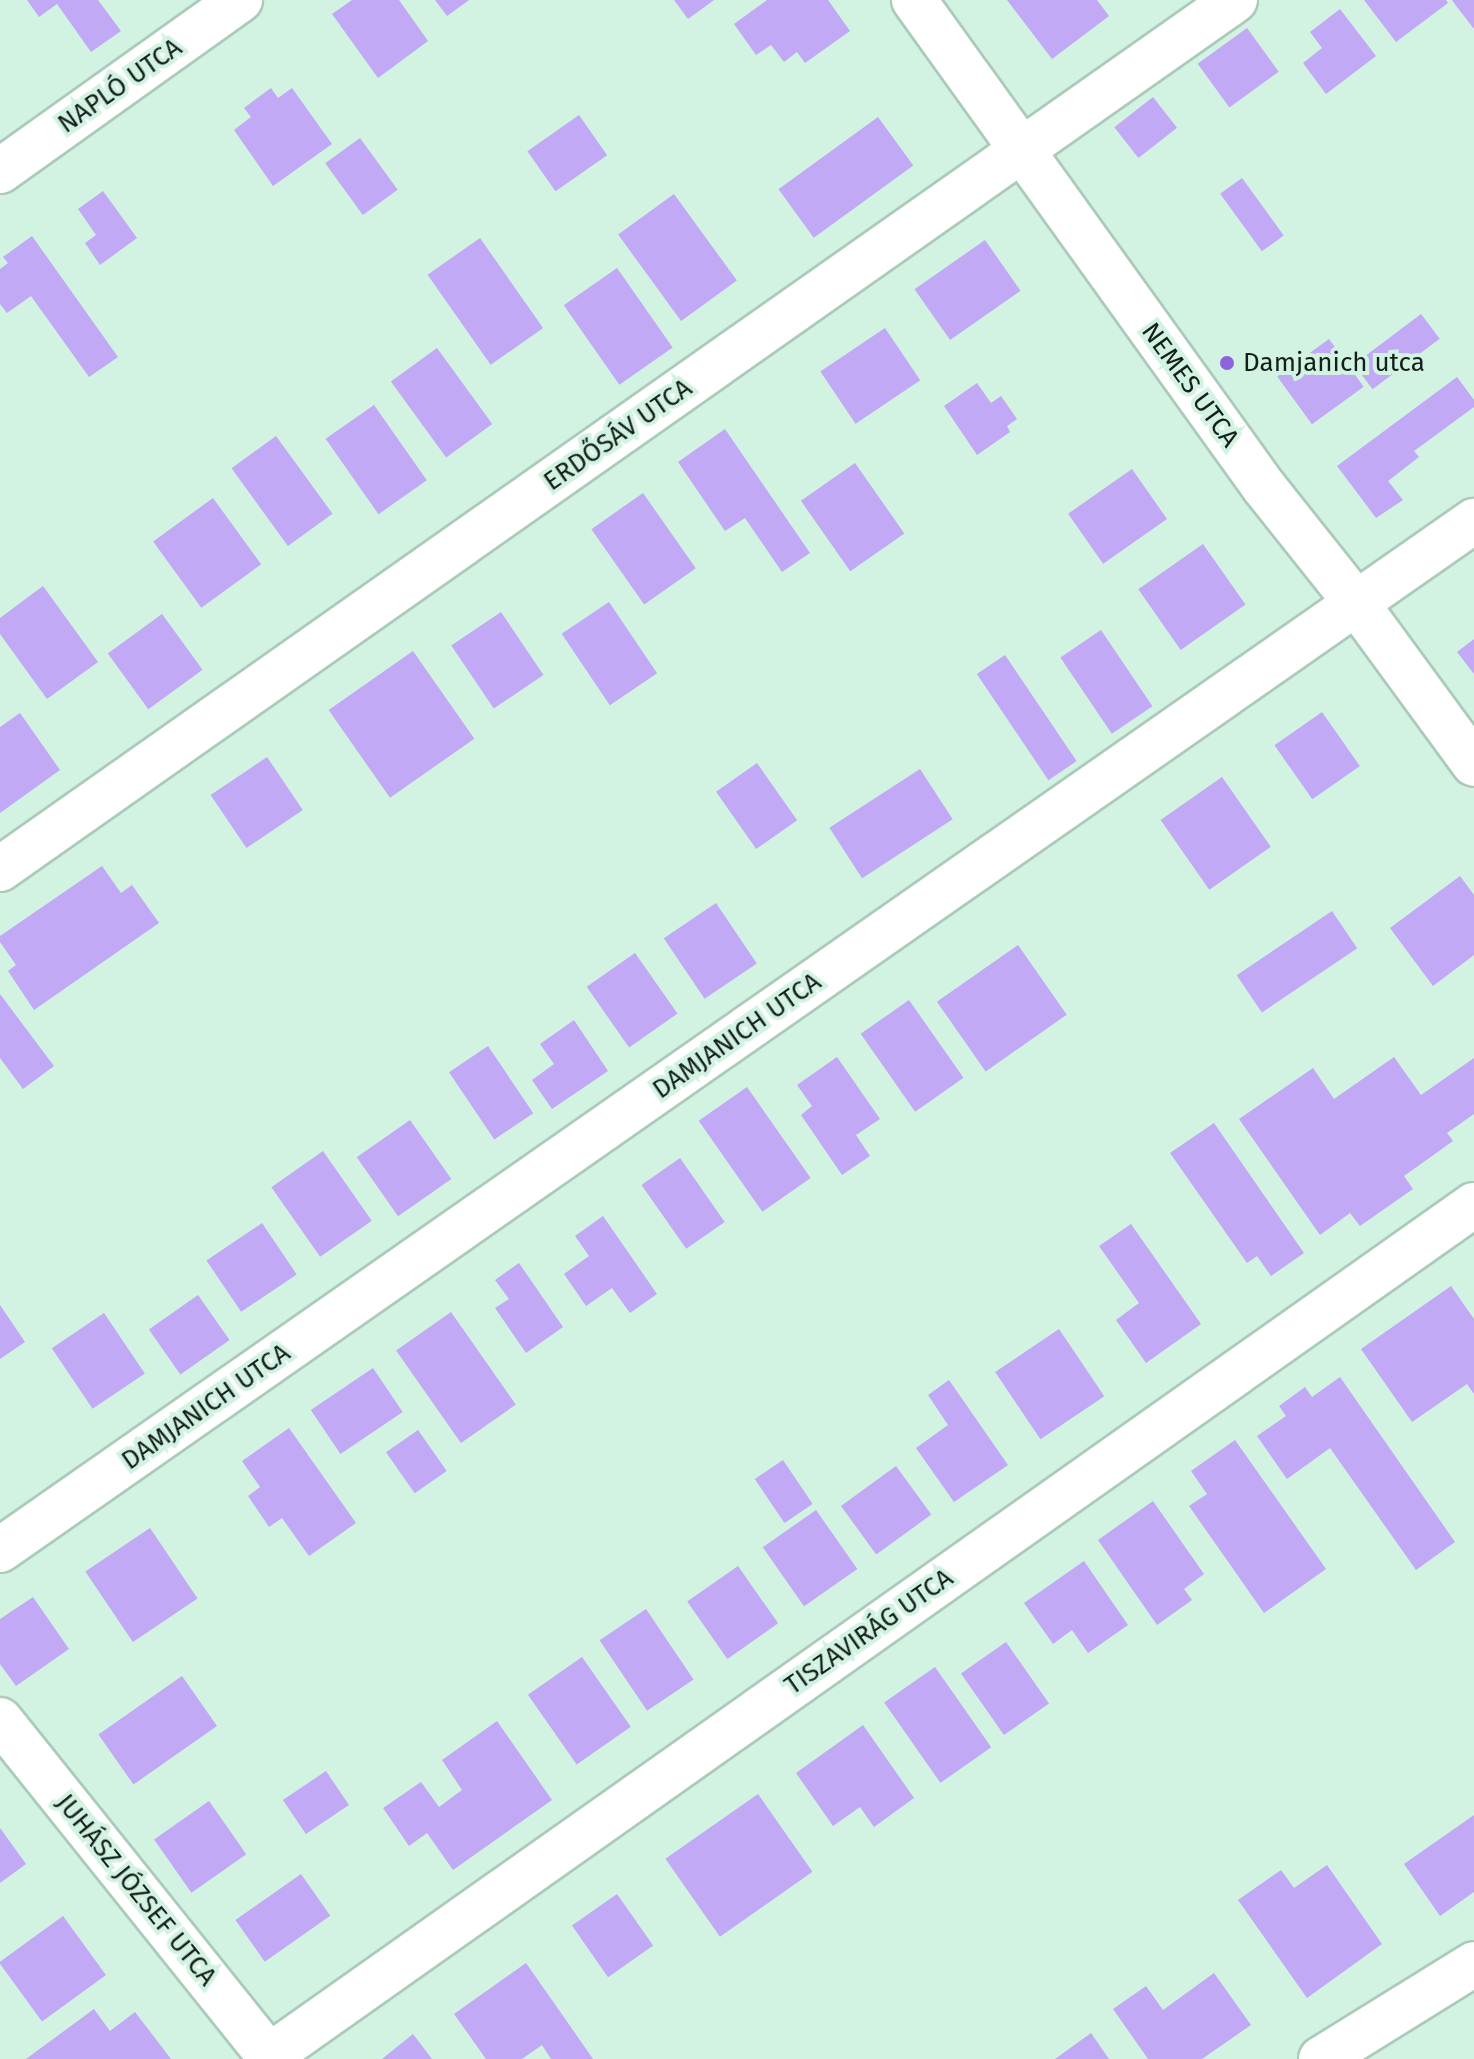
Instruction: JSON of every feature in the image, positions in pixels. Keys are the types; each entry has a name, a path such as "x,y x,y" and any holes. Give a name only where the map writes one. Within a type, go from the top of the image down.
{"street":[{"name":"NAPLÓ UTCA","path":"0,171 240,0"},
{"name":"NEMES UTCA","path":"914,0 1025,150 1255,476 1357,604 1474,764"},
{"name":"ERDŐSÁV UTCA","path":"0,869 1235,0"},
{"name":"DAMJANICH UTCA","path":"0,1550 1474,521"},
{"name":"TISZAVIRÁG UTCA","path":"269,2058 1474,1205"},
{"name":"JUHÁSZ JÓZSEF UTCA","path":"0,1720 269,2058"},
{"path":"1321,2059 1474,1964"}],"building":[{"path":"27,0 98,0 121,31 91,52 57,4 39,17"},
{"path":"352,0 399,0 428,41 378,78 332,14"},
{"path":"435,0 469,0 447,16"},
{"path":"674,0 714,0 688,19"},
{"path":"767,0 828,0 850,31 805,63 797,52 784,62 771,45 756,55 734,24"},
{"path":"1007,0 1097,0 1109,16 1052,59"},
{"path":"1364,0 1446,0 1448,3 1396,42"},
{"path":"1452,0 1474,0 1474,29 1457,7"},
{"path":"1340,9 1376,56 1326,94 1303,63 1322,48 1310,32"},
{"path":"1247,28 1279,72 1229,108 1198,64"},
{"path":"271,88 278,98 292,88 332,144 273,186 234,130 251,117 244,108"},
{"path":"1153,97 1177,128 1138,158 1114,127"},
{"path":"579,115 607,155 555,191 527,151"},
{"path":"878,117 913,166 814,238 778,189"},
{"path":"360,138 398,190 363,215 325,163"},
{"path":"1242,178 1284,235 1262,251 1220,194"},
{"path":"103,191 137,238 100,265 85,243 96,235 78,209"},
{"path":"674,194 737,281 681,321 618,235"},
{"path":"32,236 118,357 89,377 31,296 7,313 0,304 0,269 8,263 3,257"},
{"path":"480,238 543,328 491,365 428,275"},
{"path":"985,240 1021,291 950,340 915,289"},
{"path":"617,268 673,347 619,385 564,305"},
{"path":"1421,314 1440,339 1373,389 1354,365"},
{"path":"885,328 920,380 856,424 820,372"},
{"path":"1329,339 1364,387 1312,424 1277,377"},
{"path":"437,348 492,424 446,458 391,382"},
{"path":"1457,377 1474,400 1474,407 1414,451 1419,457 1388,481 1403,500 1376,518 1337,466"},
{"path":"977,383 991,403 1001,396 1017,419 1007,426 1010,432 977,455 944,406"},
{"path":"374,405 427,480 378,514 326,439"},
{"path":"725,429 810,553 782,572 745,518 725,531 678,462"},
{"path":"276,436 332,514 288,546 232,468"},
{"path":"855,463 904,533 850,571 801,501"},
{"path":"1132,469 1167,519 1103,564 1068,514"},
{"path":"643,493 696,568 644,604 591,529"},
{"path":"213,498 261,564 201,608 153,541"},
{"path":"1203,544 1245,605 1181,650 1138,589"},
{"path":"43,586 98,662 47,699 0,634 0,618"},
{"path":"609,602 657,673 610,705 562,634"},
{"path":"501,612 543,675 494,709 451,646"},
{"path":"162,614 203,670 148,709 108,653"},
{"path":"1101,630 1152,706 1112,734 1060,657"},
{"path":"1474,639 1474,674 1457,652"},
{"path":"413,651 474,739 390,798 329,710"},
{"path":"1005,655 1077,761 1048,780 977,674"},
{"path":"1322,712 1360,766 1312,799 1274,745"},
{"path":"20,713 60,770 0,813 0,727"},
{"path":"267,757 303,810 246,848 211,795"},
{"path":"757,763 797,820 756,849 716,792"},
{"path":"920,769 953,819 862,878 829,828"},
{"path":"1222,777 1271,847 1209,890 1161,820"},
{"path":"102,866 121,893 132,885 159,923 34,1010 8,971 16,965 0,942 0,936"},
{"path":"1460,876 1474,895 1474,955 1433,986 1390,928"},
{"path":"716,903 757,964 705,999 664,938"},
{"path":"1332,911 1357,948 1262,1013 1237,975"},
{"path":"1018,945 1067,1015 986,1071 937,1002"},
{"path":"635,953 677,1014 629,1047 587,987"},
{"path":"0,994 54,1066 23,1089 0,1058"},
{"path":"909,1000 963,1078 915,1112 861,1034"},
{"path":"574,1020 608,1071 552,1109 532,1080 554,1064 540,1044"},
{"path":"488,1046 533,1113 494,1139 449,1072"},
{"path":"837,1057 880,1119 856,1135 870,1156 842,1175 801,1115 812,1106 797,1085"},
{"path":"1394,1057 1421,1095 1474,1058 1474,1114 1447,1133 1453,1141 1404,1176 1413,1189 1360,1226 1350,1213 1320,1235 1239,1119 1313,1068 1334,1099"},
{"path":"747,1087 811,1178 762,1212 699,1121"},
{"path":"410,1120 451,1179 398,1216 357,1157"},
{"path":"1214,1123 1304,1253 1271,1276 1257,1256 1247,1263 1170,1153"},
{"path":"323,1151 372,1221 320,1257 271,1187"},
{"path":"680,1158 725,1222 686,1249 641,1185"},
{"path":"603,1216 657,1294 630,1313 612,1288 586,1306 564,1274 589,1256 575,1236"},
{"path":"262,1223 297,1274 241,1312 206,1260"},
{"path":"1131,1224 1201,1324 1146,1363 1116,1320 1139,1303 1099,1246"},
{"path":"519,1263 563,1327 526,1353 495,1308 509,1299 495,1280"},
{"path":"1451,1286 1474,1319 1474,1394 1467,1384 1412,1422 1361,1349"},
{"path":"198,1295 230,1340 180,1374 149,1329"},
{"path":"0,1305 25,1342 0,1359"},
{"path":"451,1312 516,1405 461,1443 396,1350"},
{"path":"104,1313 145,1374 93,1409 52,1348"},
{"path":"1059,1329 1104,1396 1040,1439 995,1372"},
{"path":"373,1368 403,1412 340,1454 311,1410"},
{"path":"1340,1377 1455,1542 1416,1570 1330,1448 1287,1479 1257,1436 1286,1416 1279,1406 1305,1387 1312,1397"},
{"path":"949,1380 1008,1465 954,1502 916,1448 948,1425 928,1395"},
{"path":"289,1428 356,1523 309,1556 282,1518 269,1527 248,1496 260,1487 242,1461"},
{"path":"418,1430 447,1471 415,1493 386,1452"},
{"path":"1235,1440 1326,1569 1264,1613 1189,1506 1207,1494 1191,1471"},
{"path":"783,1460 813,1504 784,1523 755,1479"},
{"path":"896,1466 931,1515 876,1555 841,1506"},
{"path":"1153,1501 1204,1574 1184,1589 1192,1600 1157,1625 1098,1540"},
{"path":"816,1510 857,1569 804,1606 763,1547"},
{"path":"150,1528 198,1598 133,1642 85,1572"},
{"path":"1084,1561 1128,1625 1088,1653 1072,1630 1053,1644 1024,1603"},
{"path":"738,1566 778,1623 727,1659 687,1602"},
{"path":"33,1597 69,1649 16,1686 0,1664 0,1619"},
{"path":"646,1609 694,1679 647,1711 600,1640"},
{"path":"1006,1642 1049,1703 1004,1735 961,1674"},
{"path":"582,1657 631,1727 577,1764 528,1695"},
{"path":"935,1667 991,1747 940,1783 884,1703"},
{"path":"182,1676 217,1726 133,1784 98,1735"},
{"path":"497,1721 552,1800 453,1870 427,1833 409,1846 383,1808 421,1782 439,1807 462,1790 442,1760"},
{"path":"863,1725 914,1798 874,1827 860,1807 833,1826 796,1773"},
{"path":"326,1771 349,1805 306,1834 283,1800"},
{"path":"758,1794 812,1872 720,1937 665,1859"},
{"path":"209,1801 246,1854 191,1893 154,1839"},
{"path":"1474,1815 1474,1892 1440,1916 1404,1864"},
{"path":"0,1828 26,1864 0,1883"},
{"path":"1327,1865 1382,1944 1307,1998 1238,1900 1281,1870 1294,1888"},
{"path":"301,1874 330,1916 265,1962 235,1920"},
{"path":"617,1894 653,1946 608,1977 572,1926"},
{"path":"63,1916 106,1975 42,2021 0,1962"},
{"path":"526,1963 593,2059 551,2059 542,2045 522,2059 486,2059 454,2014"},
{"path":"1214,1973 1251,2025 1202,2059 1148,2059 1113,2009 1146,1986 1163,2010"},
{"path":"94,2009 110,2031 135,2012 171,2059 26,2059"},
{"path":"1091,2033 1109,2059 1055,2059"},
{"path":"413,2034 432,2059 382,2059"}],"place":[{"name":"Damjanich utca","path":"1227,363"}]}
